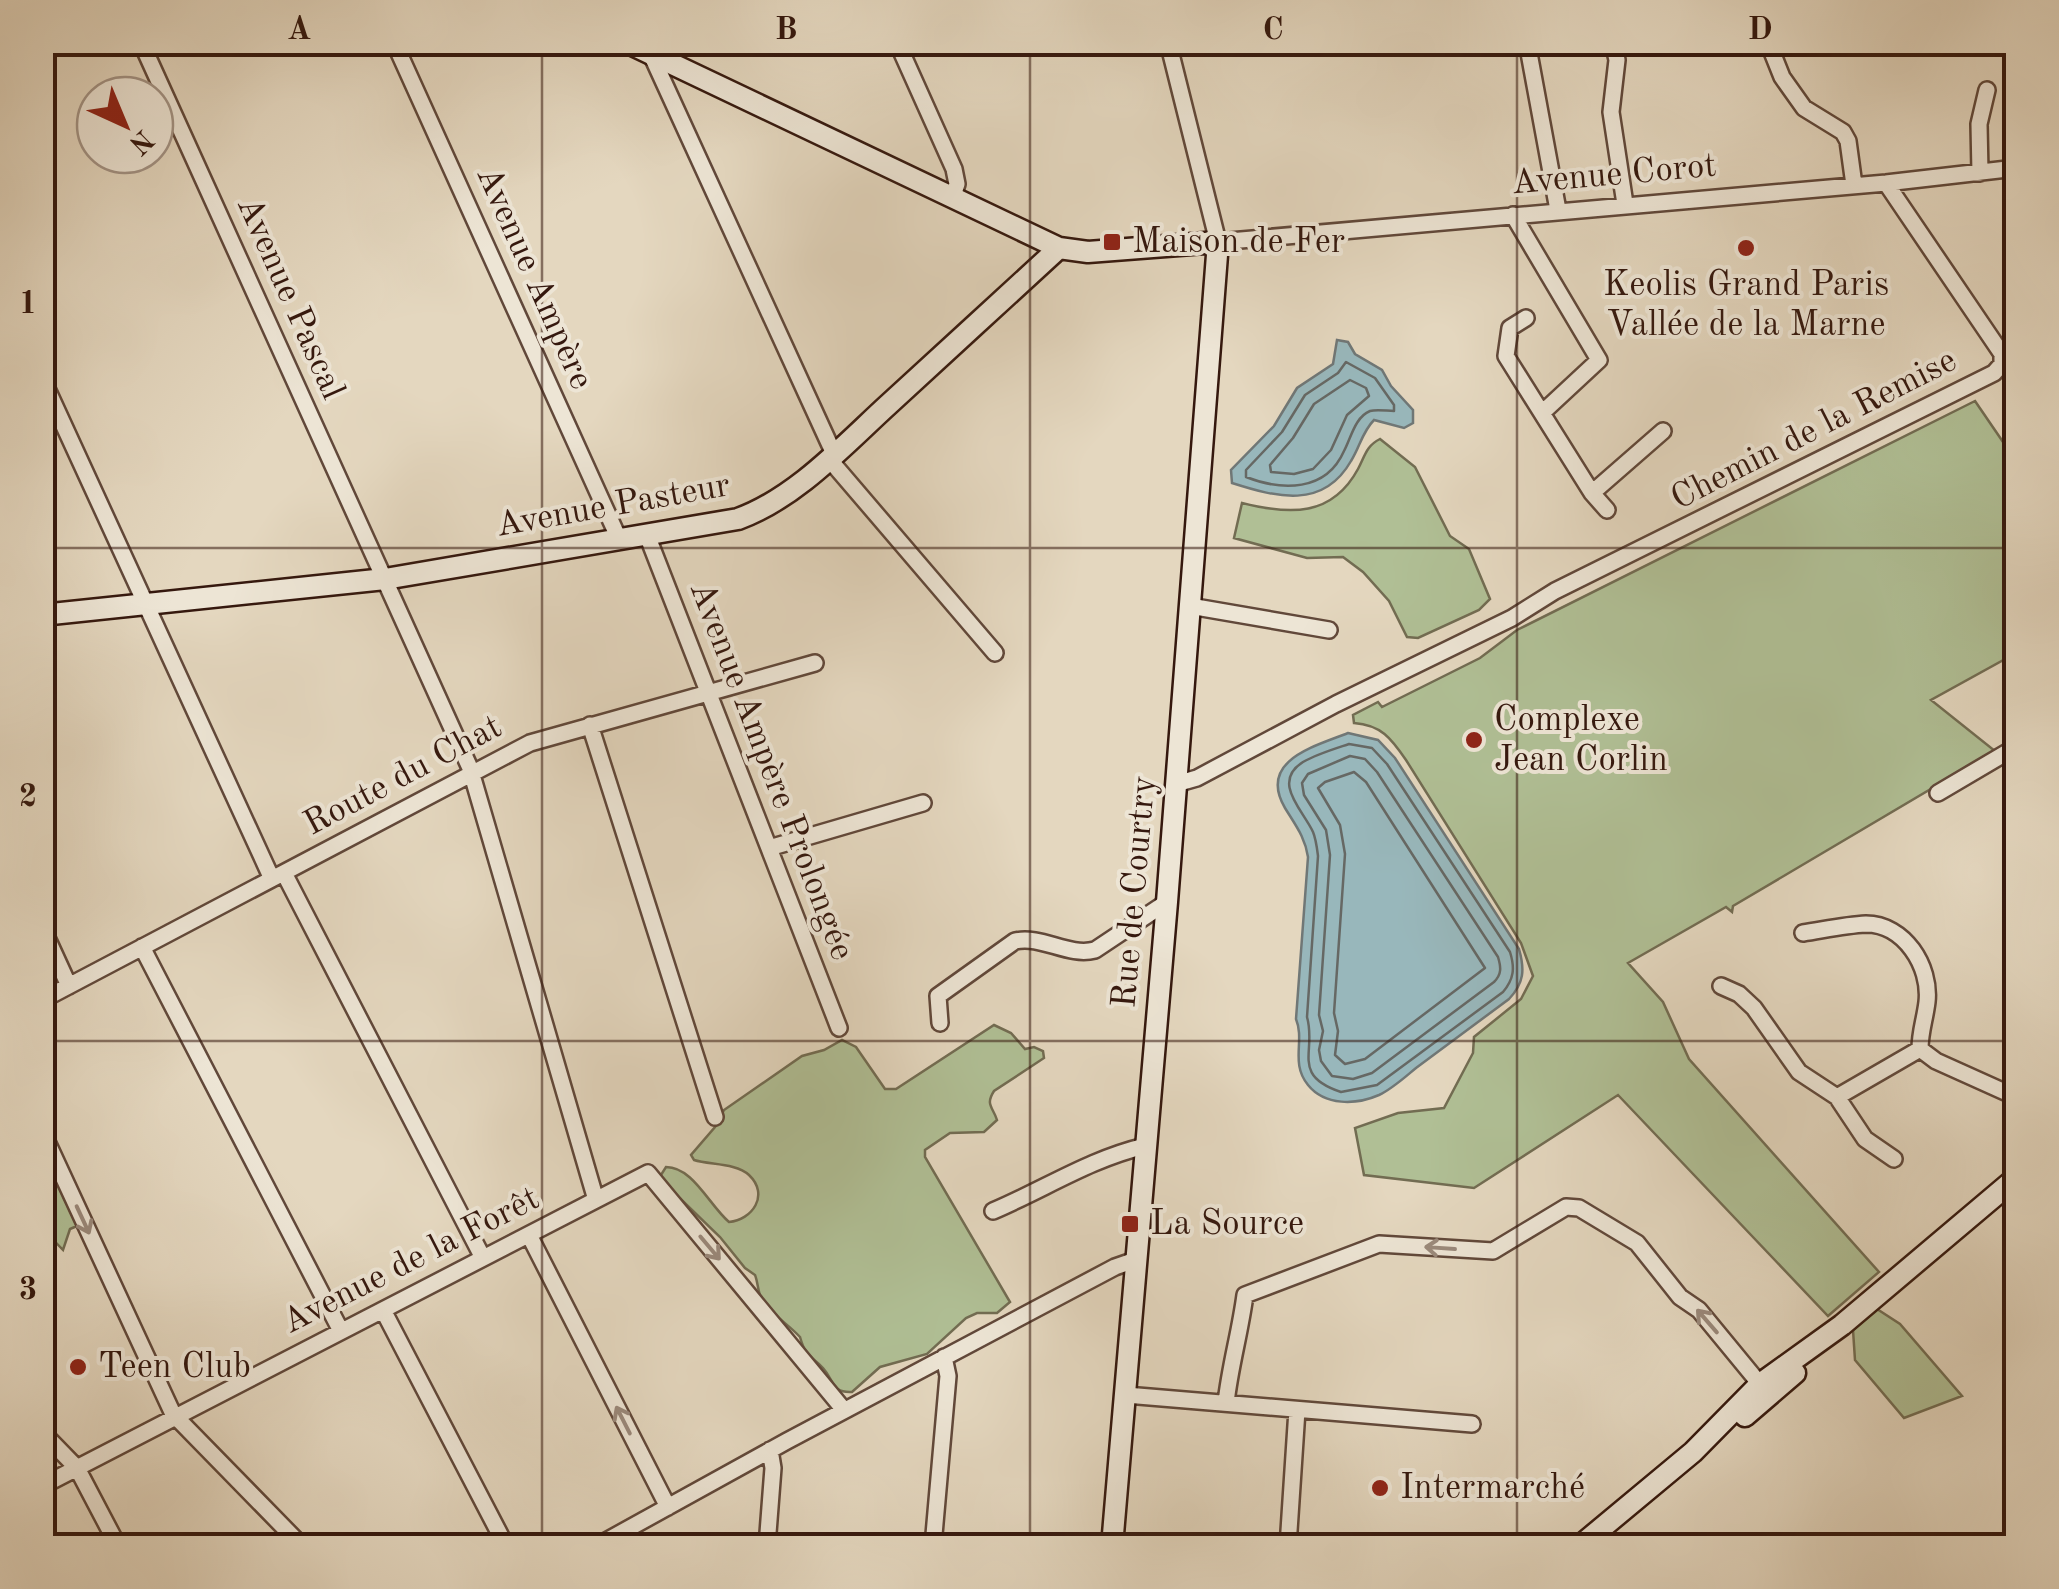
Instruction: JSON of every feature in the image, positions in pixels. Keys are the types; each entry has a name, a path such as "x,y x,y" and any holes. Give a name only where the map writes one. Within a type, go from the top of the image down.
{"street":[{"name":"Avenue Pascal","path":"141,42 472,774 596,1200"},
{"name":"Avenue Ampère","path":"394,42 619,539"},
{"path":"626,42 648,48 1059,248 1088,252 1218,242 1168,42"},
{"path":"897,42 954,169 957,184 953,196"},
{"path":"1527,42 1558,210"},
{"path":"1613,42 1617,60 1611,112 1625,204"},
{"path":"1768,42 1782,77 1804,108 1844,132 1854,186"},
{"path":"648,48 832,457 995,653"},
{"path":"1980,173 1979,124 1987,90"},
{"name":"Avenue Corot","path":"1218,242 2016,168"},
{"name":"Chemin de la Remise","path":"1176,784 1197,778 1320,712 1512,618 1555,591 1994,373 2002,364 2002,354 1886,183"},
{"path":"1513,214 1599,360 1542,413"},
{"name":"Rue de Courtry","path":"1112,1546 1218,242"},
{"name":"Avenue Pasteur","path":"42,615 385,579 738,520 754,514 832,457 1059,248"},
{"path":"1526,318 1510,328 1506,356 1592,493 1607,510"},
{"path":"42,378 278,876 483,1258"},
{"path":"1592,493 1663,431"},
{"name":"Avenue Ampère Prolongée","path":"647,535 839,1028"},
{"path":"1190,606 1329,630"},
{"name":"Route du Chat","path":"42,1000 530,743 815,663"},
{"path":"590,725 715,1116"},
{"path":"1938,793 2016,747"},
{"path":"768,848 922,803"},
{"path":"940,1023 938,996 1015,941 1026,938 1082,954 1095,950 1167,902"},
{"path":"1803,933 1868,924 1889,930 1907,942 1919,959 1926,981 1920,1049"},
{"path":"42,927 70,986"},
{"path":"142,947 341,1331"},
{"path":"1721,986 1739,994 1754,1008 1799,1072 1837,1097 1865,1138 1894,1159"},
{"path":"1920,1049 1936,1061 2016,1097"},
{"path":"1837,1097 1920,1049"},
{"path":"42,1132 176,1417 302,1546"},
{"path":"993,1211 1046,1189 1061,1176 1118,1152 1145,1146"},
{"name":"Avenue de la Forêt","path":"42,1486 648,1173 844,1410"},
{"path":"1580,1546 2010,1185"},
{"path":"1226,1404 1231,1356 1238,1345 1245,1295 1379,1244 1493,1251 1566,1207 1579,1208 1637,1243 1680,1297 1699,1310 1765,1390"},
{"path":"528,1234 668,1507"},
{"path":"597,1546 844,1410 1138,1258"},
{"path":"383,1310 506,1546"},
{"path":"934,1546 948,1376 944,1357"},
{"path":"1126,1395 1472,1424"},
{"path":"1288,1546 1297,1410"},
{"path":"42,1432 77,1468 118,1546"},
{"path":"766,1546 773,1468 770,1450"}],"green space":[{"path":"1975,401 2016,461 2016,653 1931,700 1995,751 1733,906 1732,912 1726,907 1628,963 1663,1002 1689,1059 1879,1272 1828,1316 1618,1095 1474,1188 1364,1175 1355,1128 1398,1113 1444,1108 1473,1053 1474,1037 1521,999 1533,976 1521,943 1406,760 1384,734 1354,723 1353,715 1378,702 1382,707 1480,658 1517,630"},
{"path":"1380,439 1415,467 1450,536 1469,549 1490,599 1479,610 1418,638 1407,637 1389,601 1343,557 1307,558 1234,538 1242,503 1277,510 1323,504 1348,485 1369,448"},
{"path":"994,1025 1011,1033 1025,1049 1043,1051 1044,1058 994,1091 990,1103 997,1120 984,1132 950,1133 925,1150 925,1157 1010,1302 997,1313 977,1313 966,1318 927,1354 880,1367 852,1392 840,1390 806,1352 800,1337 765,1305 755,1275 659,1178 666,1167 676,1169 700,1188 729,1222 745,1217 758,1198 749,1175 737,1168 694,1160 691,1155 724,1110 802,1056 842,1040 856,1047 885,1089 896,1089"},
{"path":"42,1151 77,1226 70,1229 63,1250 43,1229 46,1205"},
{"path":"1877,1309 1900,1324 1962,1396 1904,1418 1855,1360 1853,1330"}],"water":[{"path":"1337,340 1348,342 1355,354 1382,370 1413,410 1413,423 1404,428 1374,420 1340,477 1313,493 1282,495 1232,483 1231,470 1274,426 1297,388 1333,364"},
{"path":"1348,733 1378,740 1395,758 1519,949 1522,970 1518,987 1509,999 1389,1090 1351,1102 1332,1100 1315,1092 1300,1068 1296,1019 1308,857 1278,792 1284,767 1294,757"}],"place":[{"name":"Maison de Fer","path":"1112,242"},
{"name":"Keolis Grand Paris Vallée de la Marne","path":"1746,248"},
{"name":"Complexe Jean Corlin","path":"1474,740"},
{"name":"La Source","path":"1130,1224"},
{"name":"Teen Club","path":"78,1367"},
{"name":"Intermarché","path":"1380,1488"}]}
